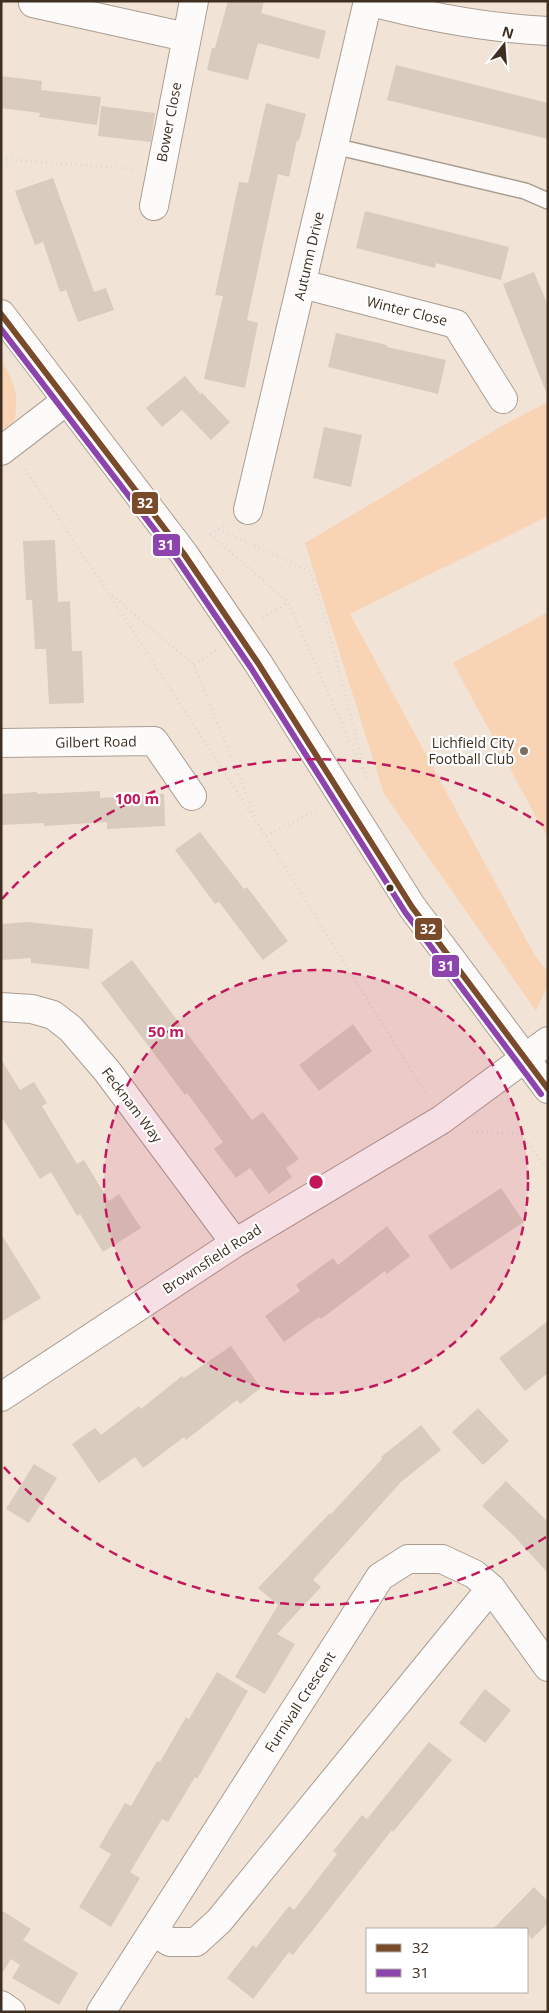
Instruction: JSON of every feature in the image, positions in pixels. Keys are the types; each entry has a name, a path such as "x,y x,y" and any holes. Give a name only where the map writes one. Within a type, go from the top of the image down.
{"main road":[{"name":"Bower Close","path":"154,206 159,171 194,1"},
{"path":"368,1 409,12 510,29 548,31"},
{"name":"Autumn Drive","path":"248,510 368,1"},
{"path":"32,3 186,37"},
{"name":"Winter Close","path":"302,284 456,324 503,399"},
{"path":"1,314 184,554 258,662 412,908 548,1088"},
{"path":"5,448 66,400"},
{"name":"Gilbert Road","path":"1,743 154,741 192,796"},
{"name":"Fecknam Way","path":"1,1007 32,1009 54,1015 70,1029 107,1071 235,1243"},
{"name":"Brownsfield Road","path":"1,1397 235,1243 441,1120 548,1041"},
{"name":"Furnivall Crescent","path":"101,2012 380,1577 408,1559 442,1559 474,1574 491,1588 548,1667"},
{"path":"153,1932 170,1942 196,1942 219,1921 491,1588"},
{"path":"1,2004 12,2012"}],"lane":[{"path":"334,146 525,190 548,201"}],"path":[{"path":"1,159 159,171"},
{"path":"5,448 107,591 266,836 441,1120 456,1132 521,1134 548,1169"},
{"path":"184,554 210,534 248,510"},
{"path":"218,530 310,571 328,627 368,780"},
{"path":"210,534 288,602 368,780"},
{"path":"107,591 194,665 258,824"},
{"path":"263,618 288,602"},
{"path":"194,665 218,649"},
{"path":"266,836 342,798 368,780"}],"shaded area":[{"path":"1,361 14,386 16,409 13,428 1,436"},
{"path":"548,402 548,516 350,614 535,956 548,972 548,985 536,1011 384,794 305,543 507,423"},
{"name":"Lichfield City Football Club","path":"548,612 548,839 453,663"}],"building":[{"path":"228,1 264,1 261,13 326,31 319,59 258,43 248,80 207,70 212,48 215,48"},
{"path":"396,65 548,103 548,139 387,100"},
{"path":"1,76 42,81 41,90 101,97 97,125 39,117 40,113 1,108"},
{"path":"266,103 306,114 299,141 297,140 289,177 278,174 247,320 258,323 245,388 204,379 223,296 215,295 239,182 248,183"},
{"path":"101,106 155,113 151,142 98,136"},
{"path":"53,178 94,292 106,288 114,310 78,322 66,290 60,292 43,242 35,245 15,191"},
{"path":"365,211 509,247 501,280 436,263 435,268 356,248"},
{"path":"534,272 548,306 546,392 503,284"},
{"path":"336,333 446,360 438,394 328,367"},
{"path":"185,376 201,395 201,392 230,422 211,440 182,410 162,427 146,408"},
{"path":"324,427 362,435 351,487 313,478"},
{"path":"55,540 58,602 70,601 72,651 82,651 84,703 49,704 46,649 35,649 32,600 26,600 23,541"},
{"path":"100,791 100,798 164,794 165,826 107,829 107,822 44,826 44,823 1,825 1,794"},
{"path":"200,832 244,889 247,887 288,941 263,960 219,902 215,904 175,850"},
{"path":"28,922 93,929 89,969 31,963 31,958 1,960 1,924"},
{"path":"132,960 252,1120 263,1112 299,1159 286,1168 292,1177 269,1194 250,1168 236,1178 214,1149 223,1142 187,1093 185,1095 101,983"},
{"path":"353,1024 372,1051 319,1091 299,1065"},
{"path":"1,1059 20,1090 34,1082 47,1103 42,1106 77,1164 84,1160 109,1201 119,1194 141,1228 103,1252 80,1214 77,1216 51,1172 40,1179 1,1116"},
{"path":"501,1188 524,1222 451,1270 428,1236"},
{"path":"387,1226 410,1256 387,1274 385,1271 321,1319 319,1317 284,1342 265,1316 300,1291 296,1285 333,1258 338,1265"},
{"path":"1,1234 41,1298 1,1322"},
{"path":"548,1321 548,1373 525,1391 499,1358"},
{"path":"231,1346 261,1388 240,1404 237,1400 186,1440 184,1437 143,1468 135,1457 99,1483 72,1444 95,1428 101,1435 139,1406 141,1409 182,1376 184,1378"},
{"path":"478,1408 509,1441 483,1465 452,1432"},
{"path":"421,1425 441,1450 401,1482 313,1580 321,1587 277,1634 295,1644 265,1694 235,1677 278,1605 258,1588 331,1514 382,1459 381,1457"},
{"path":"34,1464 57,1478 29,1523 6,1509"},
{"path":"506,1481 548,1522 548,1573 513,1535 482,1506"},
{"path":"217,1672 248,1691 197,1779 195,1777 168,1822 162,1819 130,1872 140,1878 111,1927 79,1907 111,1854 99,1847 125,1803 131,1806 157,1761 160,1762 186,1717 189,1719"},
{"path":"485,1689 511,1710 485,1743 459,1723"},
{"path":"429,1742 452,1760 393,1832 392,1830 293,1955 289,1952 253,1999 227,1978 253,1945 256,1948 289,1906 294,1910 337,1854 333,1851 362,1815 367,1819"},
{"path":"534,1887 548,1901 548,1923 532,1939 529,1935 529,1928 494,1928"},
{"path":"1,1910 31,1929 23,1940 78,1973 59,2005 12,1978 20,1965 11,1959 1,1975"}],"transit line":[{"name":"32","path":"1,314 184,554 258,663 412,907 548,1089"},
{"name":"31","path":"1,329 177,559 251,668 405,912 541,1094"}],"place":[{"name":"Lichfield City Football Club","path":"524,751"}]}
